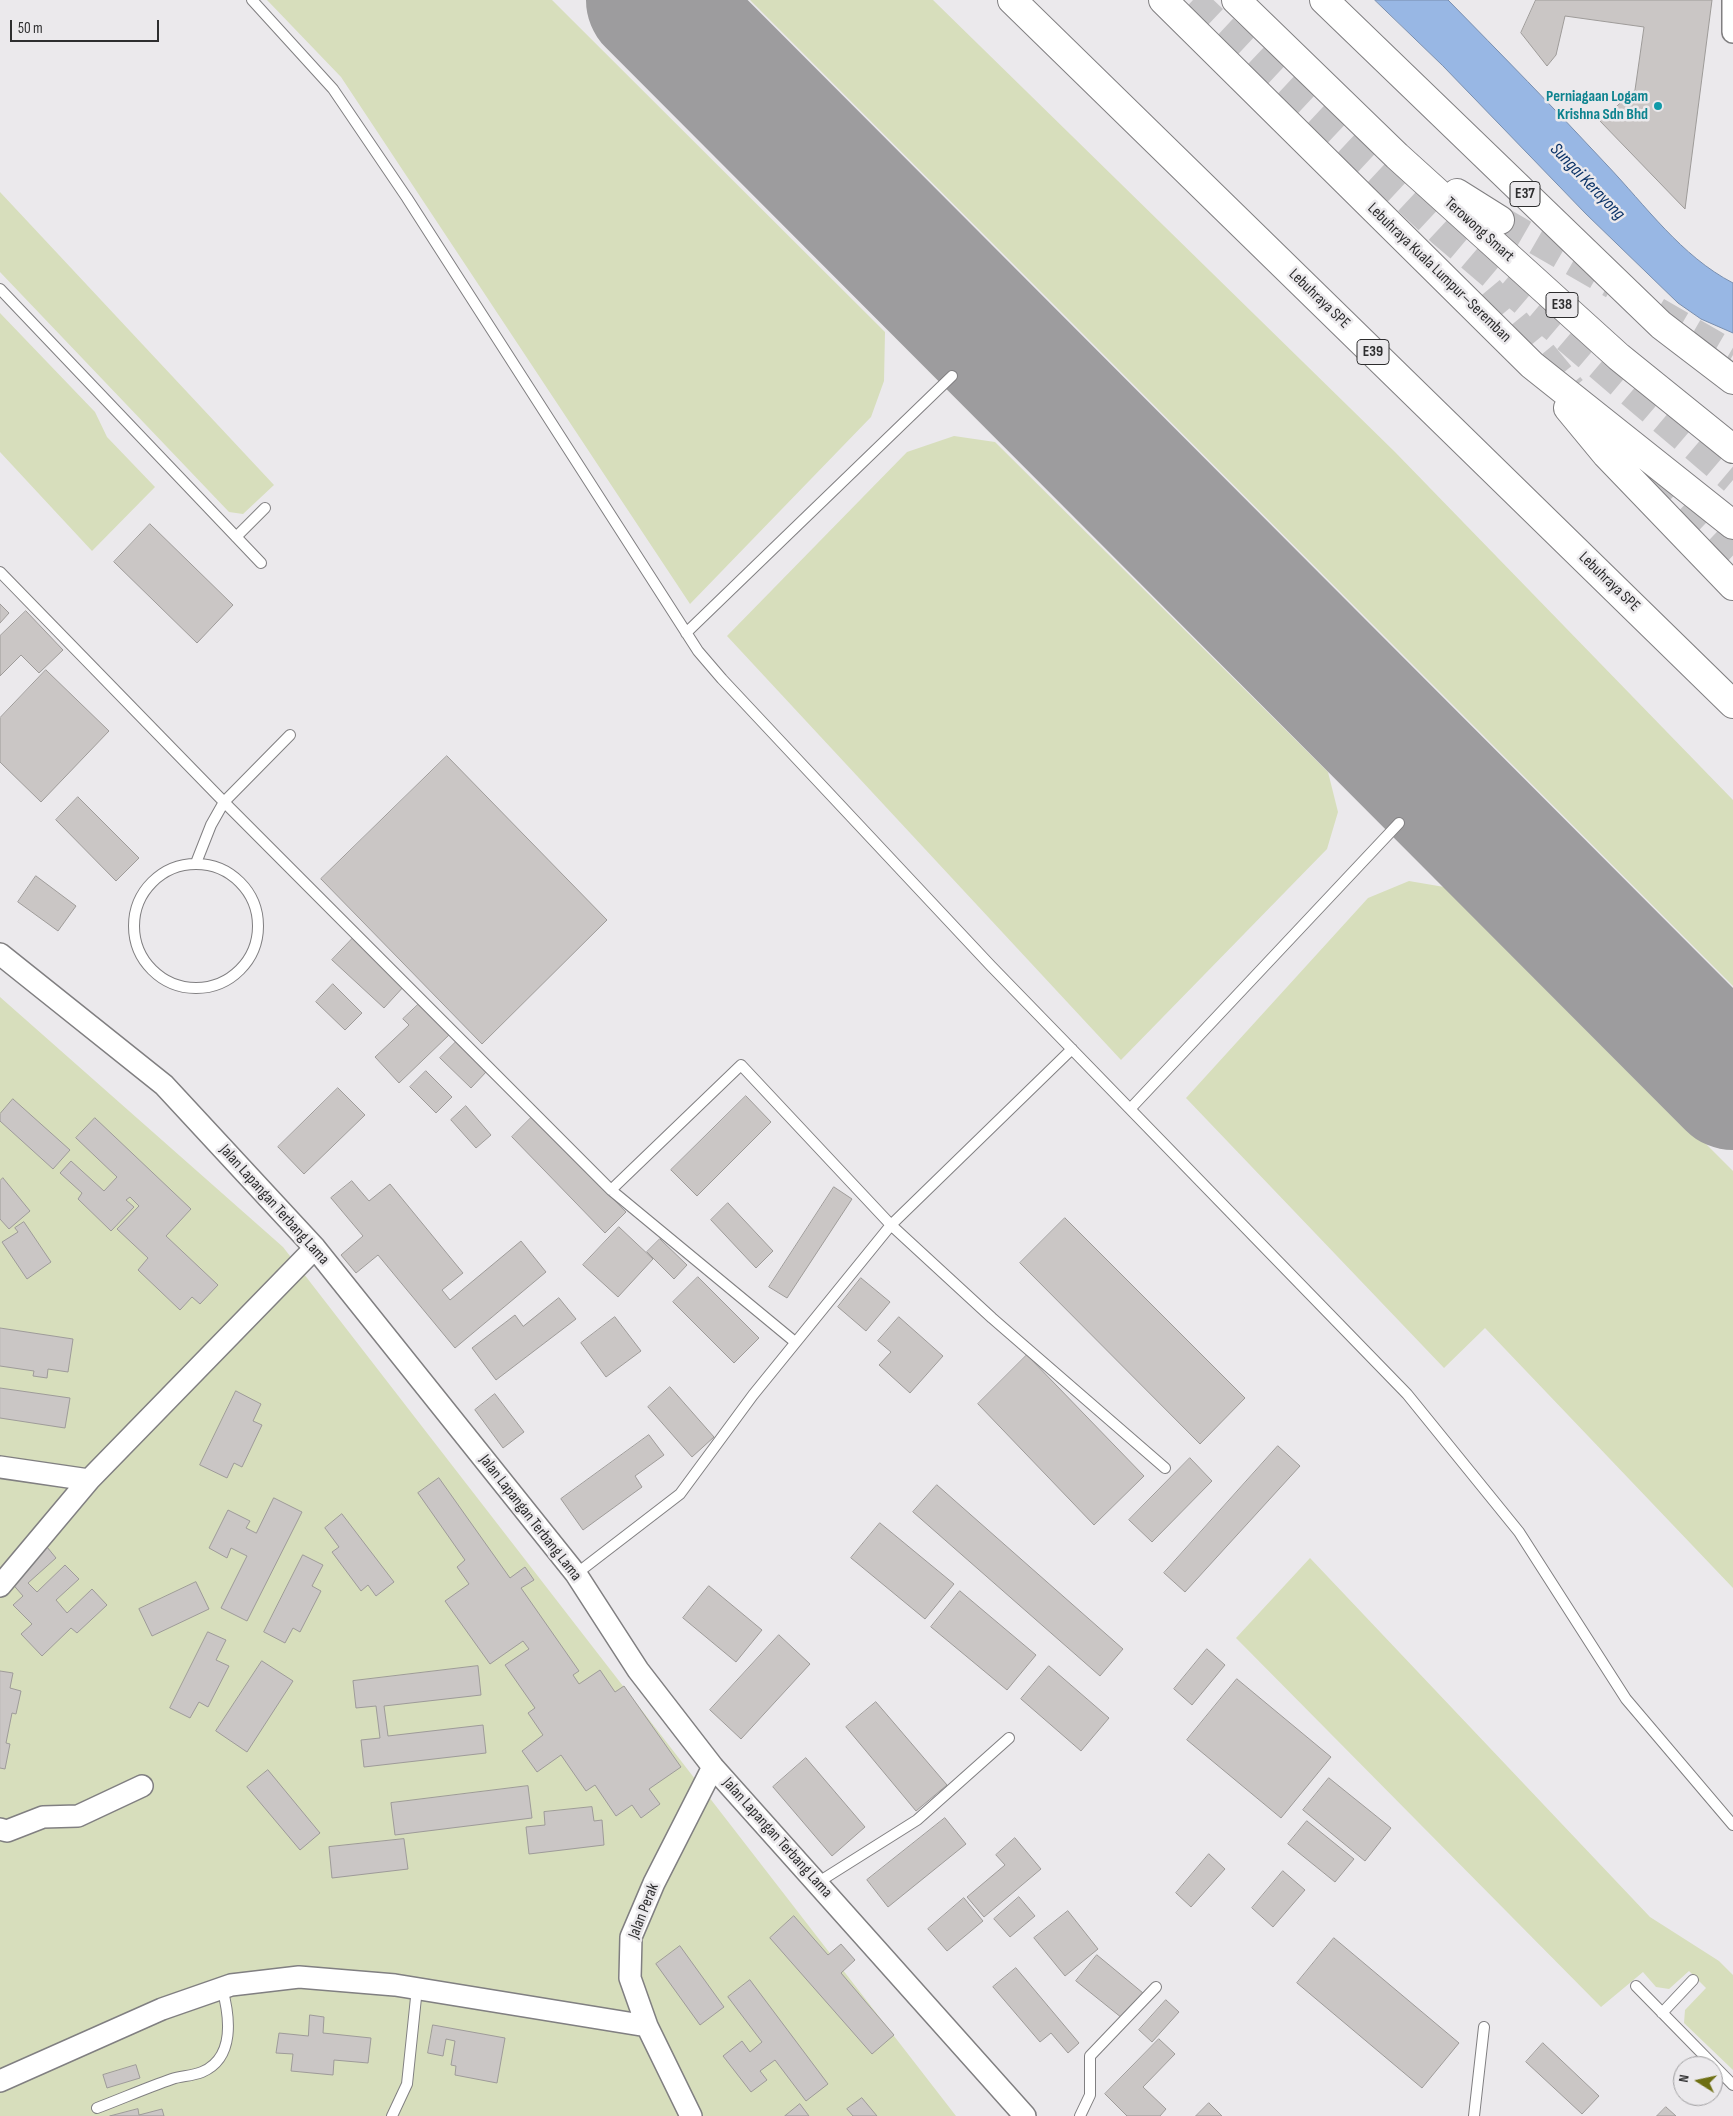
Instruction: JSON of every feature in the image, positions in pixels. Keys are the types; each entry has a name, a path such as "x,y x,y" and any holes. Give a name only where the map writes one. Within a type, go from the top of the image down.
{"highway":[{"name":"Lebuhraya SPE","path":"1012,0 1733,704"},
{"name":"Lebuhraya SPE","path":"1032,0 1733,685"},
{"name":"Lebuhraya Kuala Lumpur–Seremban","path":"1163,0 1532,365 1733,524"},
{"name":"Terowong Smart","path":"1236,0 1397,156 1619,357 1733,449"},
{"name":"E37","path":"1324,0 1661,325 1733,380"},
{"path":"1397,156 1500,220"},
{"path":"1532,365 1606,454 1733,586"}],"street":[{"path":"1732,0 1733,32"},
{"name":"Jalan Lapangan Terbang Lama","path":"0,954 164,1085 315,1248 576,1574 638,1670 712,1767 1025,2116"},
{"path":"0,1586 89,1480 315,1248"},
{"path":"0,1467 89,1480"},
{"name":"Jalan Perak","path":"691,2116 646,2026 630,1978 631,1937 654,1883 712,1767"},
{"path":"0,1829 7,1831 43,1817 78,1816 142,1786"},
{"path":"0,2081 162,2009 222,1988 231,1985 299,1977 369,1981 646,2026"}],"lane":[{"path":"252,0 333,89 344,104 407,198 698,651 722,679 1072,1049 1406,1394 1519,1532 1626,1699 1733,1825"},
{"path":"0,289 261,563"},
{"path":"686,633 952,376"},
{"path":"236,537 265,508"},
{"path":"0,572 224,802 611,1190 796,1342"},
{"path":"196,863 211,825 224,802 290,736"},
{"path":"1130,1109 1399,823"},
{"path":"196,863 223,869 238,880 251,897 257,916 257,938 250,956 237,972 224,981 204,988 174,984 159,976 144,961 138,949 133,927 136,906 146,887 163,873 174,867 196,863"},
{"path":"576,1574 680,1494 753,1395 892,1225 1072,1049"},
{"path":"611,1190 741,1065 892,1225 992,1318 1165,1468"},
{"path":"817,1883 918,1820 1009,1738"},
{"path":"1662,2013 1693,1980"},
{"path":"1636,1986 1733,2085"},
{"path":"1080,2116 1090,2095 1090,2056 1156,1987"},
{"path":"97,2108 173,2079 201,2073 213,2066 221,2058 229,2027 227,2006 222,1988"},
{"path":"392,2116 407,2084 417,1988"},
{"path":"1474,2116 1484,2027"}],"green space":[{"path":"267,0 552,0 885,332 884,381 871,417 690,604 341,77"},
{"path":"750,0 933,0 1395,452 1733,800 1733,986"},
{"path":"0,192 274,485 243,514 229,512 0,272"},
{"path":"0,313 95,412 107,437 155,487 92,551 0,452"},
{"path":"954,436 995,442 1328,772 1338,812 1327,849 1121,1060 727,636 907,452"},
{"path":"1409,881 1450,888 1733,1171 1733,1588 1485,1328 1444,1368 1186,1098 1368,898"},
{"path":"0,997 283,1247 956,2116 0,2116"},
{"path":"1310,1558 1650,1917 1719,1961 1733,1975 1733,2070 1723,2060 1723,2056 1718,2056 1684,2023 1685,2010 1706,1988 1689,1971 1669,1989 1656,1987 1643,1972 1601,2007 1236,1638"}],"water":[{"name":"Sungai Kerayong","path":"1375,0 1448,0 1681,245 1714,272 1733,283 1733,333 1701,319 1678,303 1586,214 1443,66"}],"building":[{"name":"Perniagaan Logam Krishna Sdn Bhd","path":"1536,0 1712,0 1685,209 1600,121 1635,90 1644,27 1565,16 1556,55 1547,66 1521,33"},
{"path":"150,524 233,605 197,643 114,562"},
{"path":"0,604 9,613 0,623"},
{"path":"26,611 63,650 39,673 21,655 0,676 0,636"},
{"path":"46,670 109,731 41,802 0,762 0,718"},
{"path":"447,756 607,920 482,1044 321,879"},
{"path":"78,797 139,858 116,881 56,820"},
{"path":"36,876 76,906 58,931 18,902"},
{"path":"355,936 406,984 384,1008 332,960"},
{"path":"333,984 362,1013 345,1030 316,1002"},
{"path":"420,1003 450,1034 399,1083 375,1057 409,1025 403,1019"},
{"path":"456,1042 487,1071 471,1088 440,1058"},
{"path":"426,1071 452,1097 436,1113 410,1087"},
{"path":"338,1088 365,1115 304,1174 278,1147"},
{"path":"746,1096 771,1122 697,1196 671,1170"},
{"path":"13,1099 70,1150 53,1169 0,1121 0,1114"},
{"path":"466,1106 491,1135 476,1148 451,1120"},
{"path":"533,1116 626,1212 605,1233 512,1137"},
{"path":"95,1118 191,1209 166,1236 218,1285 200,1304 192,1297 180,1310 138,1270 148,1258 117,1229 139,1206 130,1197 126,1200 134,1207 111,1231 78,1199 82,1193 60,1173 71,1161 104,1191 117,1177 76,1138"},
{"path":"3,1178 30,1211 9,1229 0,1219 0,1181"},
{"path":"352,1181 369,1201 390,1184 463,1273 442,1290 450,1300 521,1241 546,1272 455,1348 378,1255 356,1273 341,1255 363,1236 331,1198"},
{"path":"834,1187 852,1199 787,1298 769,1287"},
{"path":"728,1203 773,1251 756,1268 711,1220"},
{"path":"1065,1218 1245,1398 1200,1444 1020,1263"},
{"path":"24,1222 51,1262 27,1279 2,1242 18,1232 15,1228"},
{"path":"619,1227 653,1259 618,1297 583,1265"},
{"path":"660,1239 687,1265 674,1279 647,1252"},
{"path":"698,1277 759,1338 734,1363 673,1302"},
{"path":"861,1278 890,1302 866,1331 838,1307"},
{"path":"559,1298 576,1319 496,1380 472,1348 515,1315 523,1326"},
{"path":"615,1317 641,1351 606,1377 581,1343"},
{"path":"899,1317 943,1356 910,1393 879,1365 891,1352 878,1341"},
{"path":"0,1328 73,1339 68,1372 48,1369 47,1378 33,1376 34,1371 0,1366"},
{"path":"1027,1355 1144,1476 1094,1525 978,1404"},
{"path":"670,1387 714,1437 692,1457 648,1407"},
{"path":"0,1388 70,1398 65,1428 0,1418"},
{"path":"236,1391 261,1404 253,1421 262,1425 242,1467 234,1463 227,1478 200,1465"},
{"path":"495,1394 524,1432 503,1448 475,1410"},
{"path":"649,1435 664,1455 635,1476 642,1487 583,1530 561,1499"},
{"path":"1278,1446 1300,1466 1185,1592 1164,1573"},
{"path":"1190,1458 1212,1481 1152,1542 1129,1520"},
{"path":"439,1478 510,1578 525,1567 534,1580 521,1588 579,1671 573,1675 579,1684 600,1670 615,1692 624,1686 681,1767 649,1789 660,1804 641,1818 632,1805 616,1816 595,1785 586,1791 561,1755 537,1772 522,1751 543,1735 528,1713 535,1708 505,1665 529,1649 523,1641 490,1664 445,1601 469,1584 457,1567 465,1560 418,1493"},
{"path":"937,1485 1123,1649 1100,1676 913,1512"},
{"path":"274,1498 302,1512 247,1621 221,1608 247,1556 231,1548 227,1558 209,1548 228,1510 250,1521 246,1528 256,1533"},
{"path":"342,1514 394,1582 376,1596 368,1585 361,1591 332,1552 339,1547 325,1528"},
{"path":"880,1523 954,1584 925,1619 851,1558"},
{"path":"47,1547 56,1558 28,1583 37,1592 65,1565 79,1579 56,1600 67,1613 92,1589 107,1605 77,1633 71,1628 42,1656 21,1634 32,1624 13,1605 23,1596 10,1581"},
{"path":"303,1555 323,1565 312,1586 321,1591 300,1632 293,1628 285,1643 264,1632"},
{"path":"196,1582 209,1609 152,1636 139,1609"},
{"path":"709,1586 762,1630 736,1662 683,1618"},
{"path":"960,1591 1036,1655 1007,1690 931,1627"},
{"path":"208,1632 226,1640 216,1660 229,1666 208,1707 199,1702 190,1718 170,1708"},
{"path":"779,1635 810,1664 741,1739 710,1710"},
{"path":"1207,1649 1225,1665 1192,1705 1174,1689"},
{"path":"262,1661 293,1681 247,1752 216,1731"},
{"path":"478,1666 481,1695 384,1706 388,1736 483,1725 486,1753 364,1767 361,1740 380,1738 376,1706 356,1708 353,1681"},
{"path":"1049,1666 1109,1718 1081,1751 1021,1699"},
{"path":"0,1671 13,1673 10,1688 21,1691 16,1714 12,1713 6,1743 10,1744 5,1769 0,1768"},
{"path":"1237,1679 1331,1757 1281,1818 1187,1740"},
{"path":"876,1702 947,1785 916,1811 846,1727"},
{"path":"806,1758 865,1827 832,1856 773,1787"},
{"path":"268,1770 320,1833 300,1850 247,1787"},
{"path":"1329,1778 1391,1828 1365,1861 1303,1810"},
{"path":"528,1786 532,1818 395,1835 391,1803"},
{"path":"592,1807 594,1821 602,1820 604,1845 529,1854 526,1827 545,1825 544,1812"},
{"path":"945,1818 966,1844 888,1907 867,1880"},
{"path":"1307,1821 1354,1859 1335,1882 1288,1844"},
{"path":"1015,1838 1041,1869 984,1917 967,1897 1005,1865 996,1855"},
{"path":"404,1839 408,1869 332,1878 329,1847"},
{"path":"1209,1854 1225,1869 1191,1907 1176,1893"},
{"path":"1283,1871 1305,1890 1273,1927 1252,1908"},
{"path":"1019,1897 1035,1916 1010,1937 994,1919"},
{"path":"964,1898 983,1921 947,1951 928,1929"},
{"path":"1068,1911 1098,1949 1065,1976 1034,1938"},
{"path":"794,1916 828,1955 841,1944 855,1960 841,1973 894,2035 872,2054 770,1938"},
{"path":"1334,1938 1459,2043 1422,2088 1297,1983"},
{"path":"680,1946 724,2007 700,2025 656,1964"},
{"path":"1097,1955 1143,1993 1122,2018 1076,1981"},
{"path":"1016,1968 1079,2043 1068,2053 1051,2033 1040,2042 993,1987"},
{"path":"750,1980 828,2084 806,2101 775,2060 760,2071 767,2080 751,2092 723,2056 742,2041 750,2052 762,2042 728,1997"},
{"path":"1166,2000 1179,2012 1152,2042 1139,2030"},
{"path":"310,2015 324,2017 323,2033 371,2038 368,2063 334,2060 333,2075 291,2071 293,2054 276,2053 279,2033 308,2036"},
{"path":"433,2025 505,2038 497,2083 455,2075 456,2066 451,2065 455,2041 446,2039 443,2056 428,2053"},
{"path":"1159,2039 1175,2054 1143,2087 1166,2109 1160,2116 1127,2116 1105,2094"},
{"path":"1543,2043 1599,2096 1582,2114 1526,2062"},
{"path":"136,2065 140,2078 107,2088 103,2075"},
{"path":"862,2098 877,2116 853,2116 847,2109"},
{"path":"1209,2103 1222,2116 1196,2116"},
{"path":"800,2104 809,2116 785,2116"},
{"path":"1666,2107 1676,2116 1657,2116"},
{"path":"138,2109 139,2115 162,2109 164,2116 110,2116"}],"runway":[{"path":"653,0 1733,1083"}],"tunnel":[{"path":"1193,0 1441,232 1733,480"},
{"path":"1500,220 1613,285"},
{"path":"1489,289 1572,389"},
{"path":"1657,311 1733,355"},
{"path":"1622,449 1638,468 1733,558"}],"place":[{"name":"Perniagaan Logam Krishna Sdn Bhd","path":"1658,106"}]}
